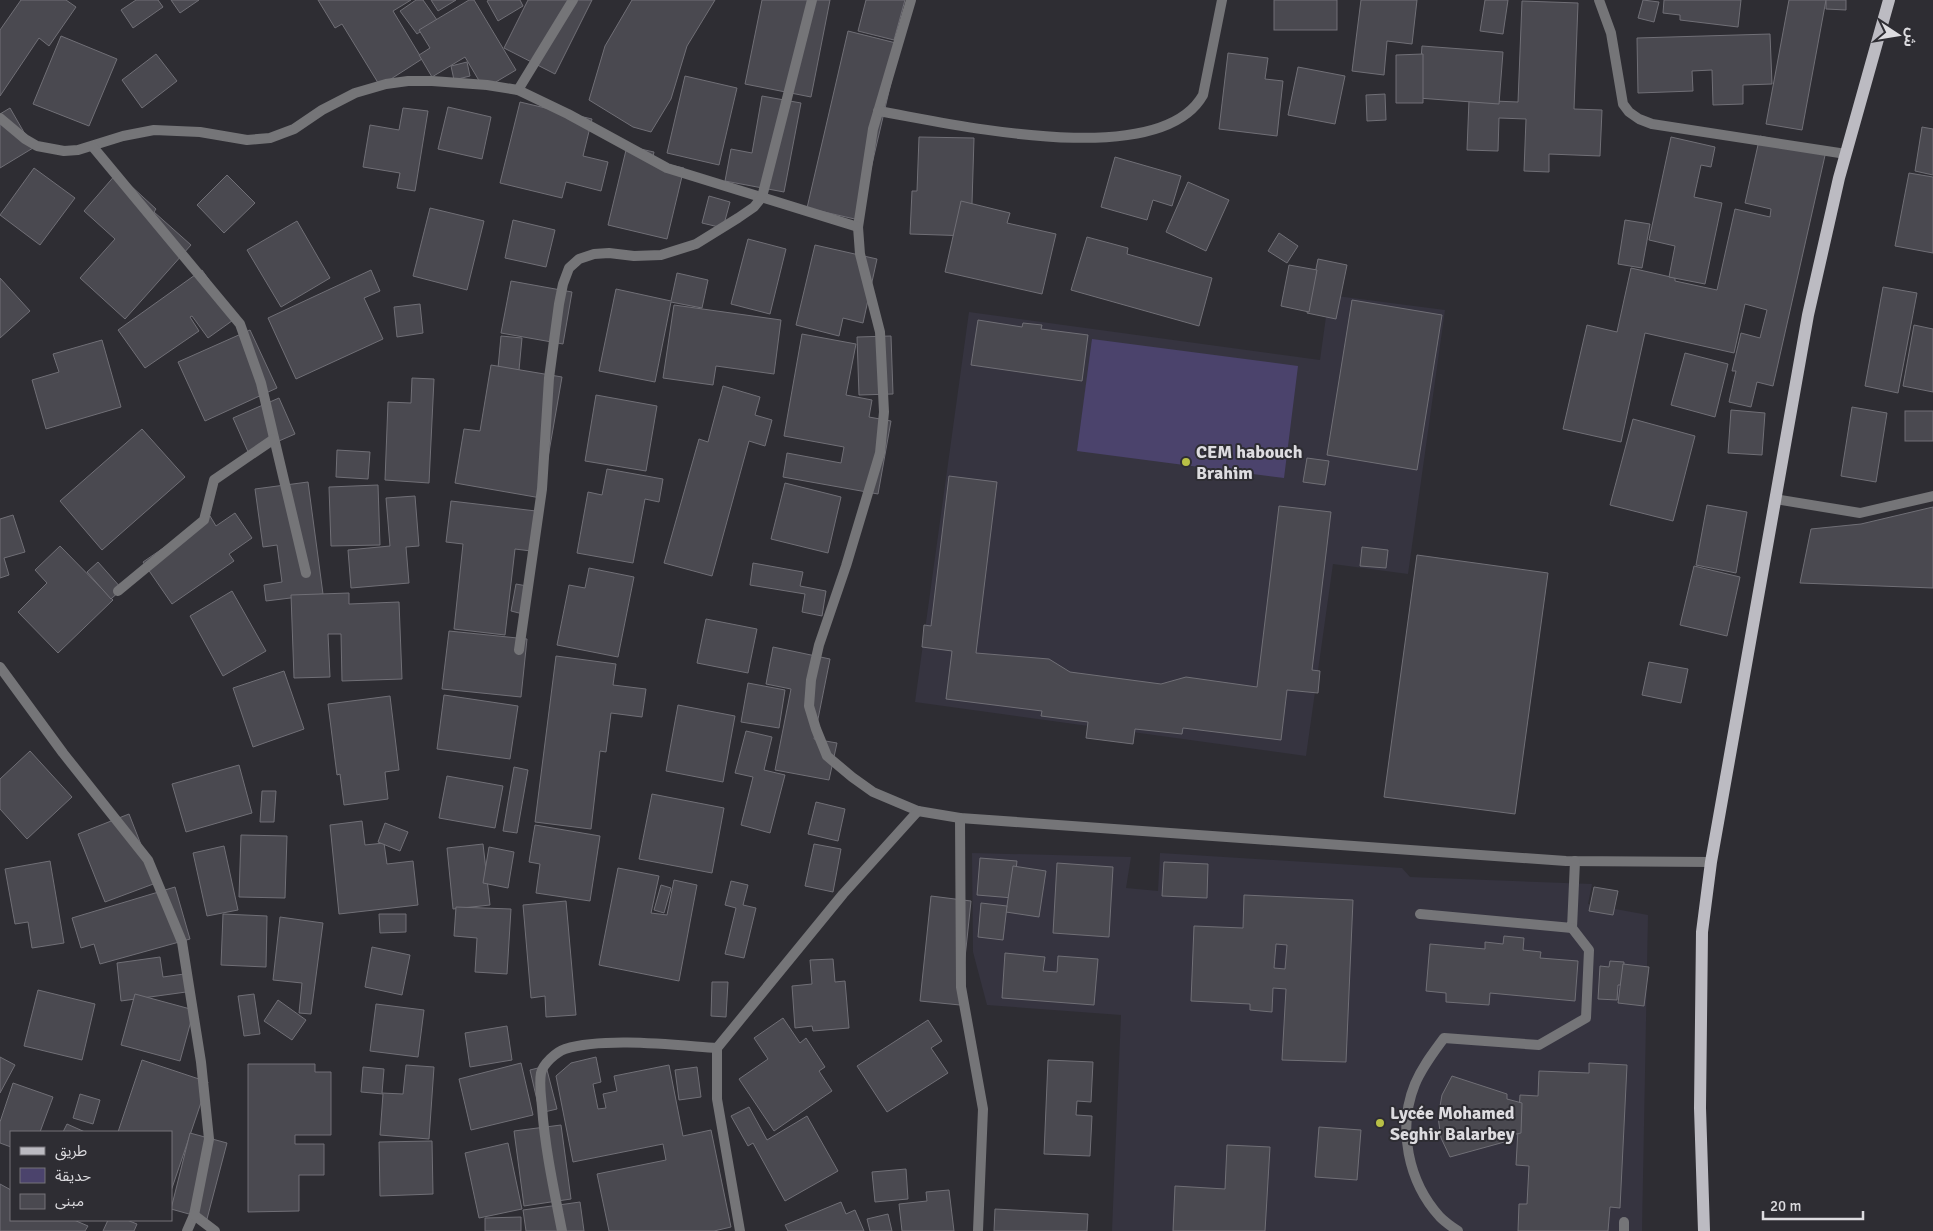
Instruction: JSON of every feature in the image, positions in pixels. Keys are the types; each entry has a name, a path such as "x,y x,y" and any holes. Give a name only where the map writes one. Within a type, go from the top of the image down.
{"main road":[{"path":"1704,1231 1700,1108 1702,932 1710,862 1808,315 1846,154 1889,0"}],"street":[{"path":"518,90 573,0"},
{"path":"519,650 542,489 549,378 559,304 569,268 579,259 594,254 661,255 696,244 746,212 762,198 812,0"},
{"path":"911,0 878,111 868,157 858,227 860,254 880,332 884,412 880,453 819,645 811,680 809,706 827,756 874,792 918,812 960,818 1575,861 1710,862"},
{"path":"878,111 966,126 1066,138 1116,137 1158,128 1187,114 1197,105 1203,95 1222,0"},
{"path":"1599,0 1610,33 1623,104 1629,112 1639,119 1675,128 1846,154"},
{"path":"0,118 25,139 37,146 64,151 93,147 123,136 154,130 200,132 247,140 270,138 294,129 322,110 355,93 386,84 408,81 487,85 518,90 568,114 667,168 858,227"},
{"path":"93,147 240,324 261,383 306,573"},
{"path":"118,591 204,520 214,480 274,439"},
{"path":"1775,499 1860,513 1933,496"},
{"path":"0,667 63,753 148,860 182,942 201,1062 209,1139 194,1215 186,1231"},
{"path":"740,1231 717,1099 717,1048 843,894 918,812"},
{"path":"960,818 961,987 983,1108 978,1231"},
{"path":"1458,1231 1441,1218 1429,1202 1418,1184 1411,1165 1407,1145 1406,1124 1415,1084 1424,1066 1444,1038 1539,1045 1586,1018 1589,950 1572,928 1575,861"},
{"path":"1420,914 1572,928"},
{"path":"562,1231 545,1138 540,1087 542,1071 552,1058 562,1050 605,1044 649,1044 717,1048"},
{"path":"194,1215 215,1231"}],"shaded area":[{"name":"CEM habouch Brahim","path":"1329,295 1445,310 1408,574 1333,564 1306,756 915,702 969,312 1320,360"},
{"name":"Lycée Mohamed Seghir Balarbey","path":"972,853 1131,857 1126,888 1158,891 1160,853 1402,868 1410,877 1592,884 1588,904 1648,915 1642,1231 1112,1231 1121,1015 987,1005 973,952"}],"green space":[{"path":"1092,339 1298,366 1284,478 1077,451"}],"building":[{"path":"21,0 66,0 76,7 49,46 39,38 0,96 0,30"},
{"path":"136,0 158,0 163,7 133,28 121,10"},
{"path":"171,0 199,0 180,13"},
{"path":"318,0 411,0 393,11 422,59 380,86 342,24 335,28"},
{"path":"416,0 423,0 437,20 417,34 400,11"},
{"path":"431,0 456,0 438,11"},
{"path":"469,0 474,0 516,70 484,89 465,57 432,77 419,55 430,48 419,30"},
{"path":"520,0 523,6 498,21 487,1"},
{"path":"528,0 592,0 555,74 504,48"},
{"path":"632,0 715,0 687,46 671,99 651,132 633,127 589,100 605,46"},
{"path":"762,0 830,0 811,97 745,84"},
{"path":"866,0 905,0 894,40 858,31"},
{"path":"1274,0 1337,0 1337,30 1274,30"},
{"path":"1361,0 1417,0 1412,44 1387,41 1384,75 1352,71"},
{"path":"1485,0 1508,0 1503,34 1480,31"},
{"path":"1643,0 1659,2 1654,22 1638,18"},
{"path":"1664,0 1741,0 1738,27 1680,20 1680,15 1663,13"},
{"path":"1789,0 1826,0 1802,130 1766,124"},
{"path":"1826,0 1846,0 1846,10 1826,9"},
{"path":"1522,1 1578,3 1574,109 1602,110 1600,156 1549,154 1549,172 1524,171 1526,119 1499,118 1498,151 1467,150 1469,100 1518,102"},
{"path":"848,31 900,44 859,220 807,208"},
{"path":"1770,34 1772,84 1743,85 1743,104 1713,105 1712,70 1692,71 1693,91 1638,93 1637,38"},
{"path":"61,36 117,59 89,126 33,104"},
{"path":"1422,46 1503,52 1499,104 1418,98"},
{"path":"1228,53 1268,58 1265,79 1283,81 1277,136 1219,129"},
{"path":"156,54 177,81 142,108 122,80"},
{"path":"1423,54 1423,103 1396,103 1396,55"},
{"path":"467,62 470,76 454,80 451,66"},
{"path":"1298,67 1345,76 1335,124 1288,115"},
{"path":"685,76 737,88 719,165 667,153"},
{"path":"1385,94 1386,120 1367,121 1366,95"},
{"path":"762,96 801,103 784,192 725,181 731,149 752,153"},
{"path":"520,102 592,119 583,156 608,162 601,191 566,182 562,198 500,183"},
{"path":"448,107 491,117 482,159 438,149"},
{"path":"10,108 33,148 0,168 0,114"},
{"path":"403,108 428,111 415,191 397,188 400,173 363,167 370,125 399,130"},
{"path":"1922,127 1933,129 1933,175 1915,171"},
{"path":"1760,136 1826,151 1773,386 1757,382 1751,407 1729,402 1736,371 1732,371 1741,333 1760,338 1767,310 1745,304 1734,353 1645,333 1621,442 1563,429 1587,325 1617,332 1631,268 1675,278 1675,281 1717,290 1735,209 1770,217 1771,209 1745,203"},
{"path":"919,137 974,138 971,236 910,234 912,191 917,191"},
{"path":"1671,137 1715,147 1711,167 1701,165 1694,197 1722,203 1705,284 1669,277 1675,246 1649,240"},
{"path":"627,146 654,152 652,161 684,168 667,239 608,225"},
{"path":"1115,157 1181,176 1172,206 1153,200 1147,220 1101,207"},
{"path":"34,168 75,198 40,245 0,215"},
{"path":"117,173 156,209 154,212 191,245 125,319 80,278 115,239 84,211"},
{"path":"1909,173 1933,177 1933,253 1895,246"},
{"path":"227,175 255,203 224,233 197,205"},
{"path":"1188,182 1229,200 1206,251 1166,232"},
{"path":"709,196 730,202 723,228 702,223"},
{"path":"961,201 1010,213 1007,223 1056,234 1042,294 945,272"},
{"path":"430,208 484,221 467,290 413,276"},
{"path":"513,220 555,230 546,267 505,258"},
{"path":"1625,220 1650,224 1642,268 1618,264"},
{"path":"297,221 330,278 281,307 247,250"},
{"path":"1279,233 1298,246 1287,263 1268,251"},
{"path":"1087,237 1128,248 1127,254 1212,278 1199,326 1071,290"},
{"path":"748,239 786,249 770,314 731,304"},
{"path":"815,245 877,259 863,323 843,318 839,336 796,325"},
{"path":"1318,259 1347,265 1336,319 1307,313"},
{"path":"1289,265 1317,270 1309,312 1281,306"},
{"path":"202,270 236,318 208,338 192,316 190,317 199,331 145,368 118,330"},
{"path":"371,270 380,291 364,298 383,339 296,379 268,318"},
{"path":"677,273 708,280 702,308 671,302 655,382 599,371 616,289 671,301"},
{"path":"0,278 30,311 0,338"},
{"path":"511,281 572,292 563,344 501,333"},
{"path":"1883,287 1917,293 1898,393 1865,386"},
{"path":"1352,300 1442,315 1417,470 1327,455"},
{"path":"420,304 423,333 397,337 394,307"},
{"path":"674,305 781,320 774,374 716,366 713,385 663,378"},
{"path":"978,320 1022,327 1023,323 1042,325 1041,329 1088,335 1082,381 971,365"},
{"path":"1914,325 1933,329 1933,392 1903,386"},
{"path":"250,330 277,388 205,421 178,362"},
{"path":"802,334 856,344 846,395 872,400 869,417 891,421 878,494 783,477 787,453 841,463 844,447 784,436"},
{"path":"501,336 522,338 519,370 498,368"},
{"path":"891,336 893,394 859,395 857,337"},
{"path":"102,340 121,407 46,429 32,380 59,372 53,354"},
{"path":"1685,353 1728,364 1715,417 1671,405"},
{"path":"491,365 562,377 541,498 455,483 464,429 480,431"},
{"path":"412,378 434,379 429,483 385,480 388,402 411,403"},
{"path":"723,386 760,397 755,415 772,420 765,446 749,441 712,576 664,563 699,439 708,442"},
{"path":"596,395 657,406 646,471 585,461"},
{"path":"279,398 295,434 249,454 233,418"},
{"path":"1852,407 1887,413 1876,482 1841,476"},
{"path":"1731,410 1765,413 1762,455 1728,453"},
{"path":"1905,411 1933,411 1933,441 1905,441"},
{"path":"1633,419 1695,436 1673,521 1610,505"},
{"path":"142,429 185,477 102,550 60,501"},
{"path":"337,450 370,452 368,479 336,477"},
{"path":"1307,458 1329,461 1325,485 1303,482"},
{"path":"607,469 663,479 659,502 645,499 633,563 577,553 588,492 602,495"},
{"path":"949,476 997,482 976,653 1049,659 1070,672 1161,684 1186,677 1257,687 1279,506 1331,512 1312,670 1320,671 1318,693 1287,690 1281,740 1183,728 1182,734 1135,729 1133,744 1086,738 1088,722 1041,716 1042,711 946,699 952,651 922,647 924,625 931,626"},
{"path":"308,482 323,594 266,601 264,585 282,582 277,545 263,547 255,489"},
{"path":"785,483 841,497 828,553 771,539"},
{"path":"378,485 380,545 331,546 329,487"},
{"path":"415,496 419,546 406,547 409,583 351,588 348,550 390,546 386,498"},
{"path":"451,501 536,511 531,551 515,549 505,635 454,629 463,544 446,542"},
{"path":"1707,505 1747,512 1736,573 1696,565"},
{"path":"1933,507 1933,588 1800,583 1811,529 1861,524"},
{"path":"235,513 252,538 229,554 234,561 172,604 143,562 210,516 216,526"},
{"path":"13,515 25,552 4,558 9,575 0,578 0,519"},
{"path":"60,546 113,600 58,653 18,612 47,583 35,570"},
{"path":"1362,547 1388,550 1386,568 1360,566"},
{"path":"1417,555 1548,573 1515,814 1384,797"},
{"path":"98,562 122,589 111,599 87,572"},
{"path":"753,563 803,572 800,586 826,591 822,616 802,612 805,594 750,585"},
{"path":"1694,566 1740,577 1727,636 1680,625"},
{"path":"589,568 634,577 618,657 557,645 569,585 585,588"},
{"path":"516,584 527,586 523,614 511,611"},
{"path":"232,591 266,651 223,676 190,616"},
{"path":"349,593 349,604 399,602 402,679 342,681 341,634 328,634 330,677 294,678 291,595"},
{"path":"706,619 757,629 748,673 697,663"},
{"path":"449,631 527,639 521,697 442,689"},
{"path":"773,647 830,659 814,739 837,743 829,780 775,770 791,689 766,684"},
{"path":"556,656 616,664 613,685 646,689 642,717 611,713 606,752 600,751 591,829 535,822"},
{"path":"1649,662 1688,669 1681,703 1642,695"},
{"path":"284,671 304,729 253,747 233,688"},
{"path":"748,683 785,690 779,728 741,722"},
{"path":"444,695 518,706 510,759 437,749"},
{"path":"390,696 399,770 385,772 388,799 344,805 340,774 337,775 328,704"},
{"path":"678,705 735,716 723,782 666,771"},
{"path":"746,731 772,737 764,770 785,775 770,833 741,825 753,777 735,773"},
{"path":"30,751 72,797 27,839 0,809 0,779"},
{"path":"239,765 252,813 186,832 172,784"},
{"path":"514,767 528,770 517,833 503,831"},
{"path":"447,776 503,786 495,828 439,818"},
{"path":"262,791 276,791 274,822 260,822"},
{"path":"652,794 724,808 712,873 639,859"},
{"path":"816,802 845,809 838,841 808,834"},
{"path":"129,814 156,883 105,902 78,834"},
{"path":"362,821 365,845 384,843 387,864 413,861 418,905 339,914 330,825"},
{"path":"385,823 408,832 400,851 378,842"},
{"path":"535,825 600,836 590,901 536,893 540,864 529,862"},
{"path":"241,835 287,836 285,898 239,897"},
{"path":"483,844 490,905 453,909 447,848"},
{"path":"814,844 841,849 833,892 805,886"},
{"path":"224,846 238,910 207,916 193,853"},
{"path":"489,847 514,852 508,888 483,883"},
{"path":"980,858 1017,861 1013,898 977,895"},
{"path":"50,861 64,943 32,948 28,922 15,924 5,869"},
{"path":"1164,862 1208,864 1207,898 1162,896"},
{"path":"1057,863 1113,867 1109,937 1053,933"},
{"path":"1013,866 1046,871 1039,917 1006,912"},
{"path":"618,868 659,876 651,913 667,915 674,880 697,885 679,981 599,965"},
{"path":"731,881 748,885 743,905 756,908 744,958 725,954 736,908 725,905"},
{"path":"661,885 671,888 664,913 654,910"},
{"path":"175,887 190,939 100,964 94,944 81,948 72,918"},
{"path":"1594,887 1618,891 1613,915 1589,911"},
{"path":"1244,895 1353,900 1346,1062 1282,1060 1286,989 1273,988 1272,1012 1250,1010 1250,1004 1191,1001 1194,926 1243,928","holes":["1276,944 1287,945 1285,969 1274,968"]},
{"path":"931,896 971,901 960,1005 920,1001"},
{"path":"566,901 576,1015 546,1017 545,996 531,998 523,905"},
{"path":"981,903 1007,906 1003,940 978,937"},
{"path":"456,907 511,909 507,974 475,972 477,938 454,936"},
{"path":"223,914 267,916 266,967 221,965"},
{"path":"379,914 406,914 406,932 380,933"},
{"path":"280,917 323,923 311,1014 299,1013 302,983 273,980"},
{"path":"1504,936 1524,938 1523,950 1541,952 1540,958 1578,961 1575,1001 1490,993 1489,1005 1446,1002 1446,993 1426,991 1430,944 1485,949 1485,942 1503,944"},
{"path":"372,947 410,955 402,995 365,987"},
{"path":"1005,953 1045,957 1043,971 1057,972 1058,956 1098,959 1094,1005 1002,998"},
{"path":"160,957 163,977 184,974 186,992 121,1001 117,963"},
{"path":"833,959 835,982 845,981 849,1028 813,1031 812,1026 795,1028 792,986 812,984 810,960"},
{"path":"1610,961 1624,962 1623,985 1618,985 1617,1000 1598,999 1600,966 1609,967"},
{"path":"1623,964 1649,967 1644,1006 1618,1003"},
{"path":"712,982 728,982 726,1017 711,1016"},
{"path":"38,990 95,1004 82,1060 24,1046"},
{"path":"135,994 194,1010 180,1061 121,1045"},
{"path":"254,994 260,1034 244,1036 238,996"},
{"path":"278,1000 306,1020 292,1040 264,1021"},
{"path":"376,1004 424,1010 418,1057 370,1051"},
{"path":"783,1018 800,1043 806,1038 825,1067 819,1071 832,1091 774,1131 739,1079 768,1059 754,1038"},
{"path":"928,1020 942,1041 931,1048 948,1073 887,1112 857,1066"},
{"path":"507,1026 512,1060 470,1067 465,1033"},
{"path":"0,1057 15,1065 0,1093"},
{"path":"596,1057 601,1082 593,1084 598,1109 606,1108 603,1094 617,1091 614,1076 669,1065 683,1136 711,1130 731,1227 714,1231 609,1231 597,1174 666,1160 663,1144 573,1162 556,1076 571,1063"},
{"path":"142,1060 208,1082 172,1188 172,1131 118,1131"},
{"path":"1048,1060 1093,1062 1091,1102 1077,1101 1076,1115 1092,1116 1090,1156 1044,1154"},
{"path":"521,1063 533,1115 471,1130 459,1079"},
{"path":"1589,1063 1627,1065 1620,1208 1610,1207 1608,1231 1518,1231 1519,1204 1527,1204 1529,1166 1516,1165 1520,1095 1538,1096 1539,1071 1589,1073"},
{"path":"248,1064 315,1064 315,1072 331,1072 331,1135 295,1135 295,1144 324,1144 324,1175 299,1175 299,1211 248,1212"},
{"path":"406,1065 434,1067 429,1139 380,1135 383,1094 361,1092 363,1067 384,1069 382,1093 403,1094"},
{"path":"546,1066 557,1109 540,1113 530,1070"},
{"path":"697,1067 701,1097 679,1100 675,1070"},
{"path":"1452,1076 1507,1094 1507,1099 1522,1103 1521,1133 1507,1136 1508,1141 1450,1157 1441,1138 1438,1117 1442,1095"},
{"path":"13,1083 53,1097 40,1131 10,1131 10,1147 0,1143 0,1122"},
{"path":"80,1094 100,1100 93,1124 73,1118"},
{"path":"749,1107 767,1140 807,1116 838,1171 785,1201 753,1143 748,1146 731,1116"},
{"path":"67,1124 83,1131 64,1131"},
{"path":"561,1125 571,1199 524,1206 514,1131"},
{"path":"1319,1127 1361,1130 1357,1180 1315,1177"},
{"path":"190,1133 227,1143 207,1219 172,1209"},
{"path":"432,1141 433,1194 380,1196 379,1142"},
{"path":"508,1143 522,1209 479,1218 465,1153"},
{"path":"1227,1145 1270,1147 1265,1231 1173,1231 1175,1186 1225,1189"},
{"path":"906,1169 908,1199 875,1202 872,1172"},
{"path":"0,1184 10,1189 10,1221 76,1221 88,1226 85,1231 0,1231"},
{"path":"949,1190 954,1231 902,1231 899,1204 927,1201 926,1192"},
{"path":"580,1202 584,1231 526,1231 523,1210"},
{"path":"841,1202 846,1214 855,1210 864,1231 788,1231 785,1225"},
{"path":"995,1209 1088,1214 1087,1231 994,1231"},
{"path":"888,1214 892,1231 870,1231 867,1219"},
{"path":"521,1217 521,1231 485,1231 485,1218"},
{"path":"108,1221 130,1221 137,1224 134,1231 103,1231"}],"place":[{"name":"CEM habouch Brahim","path":"1186,462"},
{"name":"Lycée Mohamed Seghir Balarbey","path":"1380,1123"}]}
